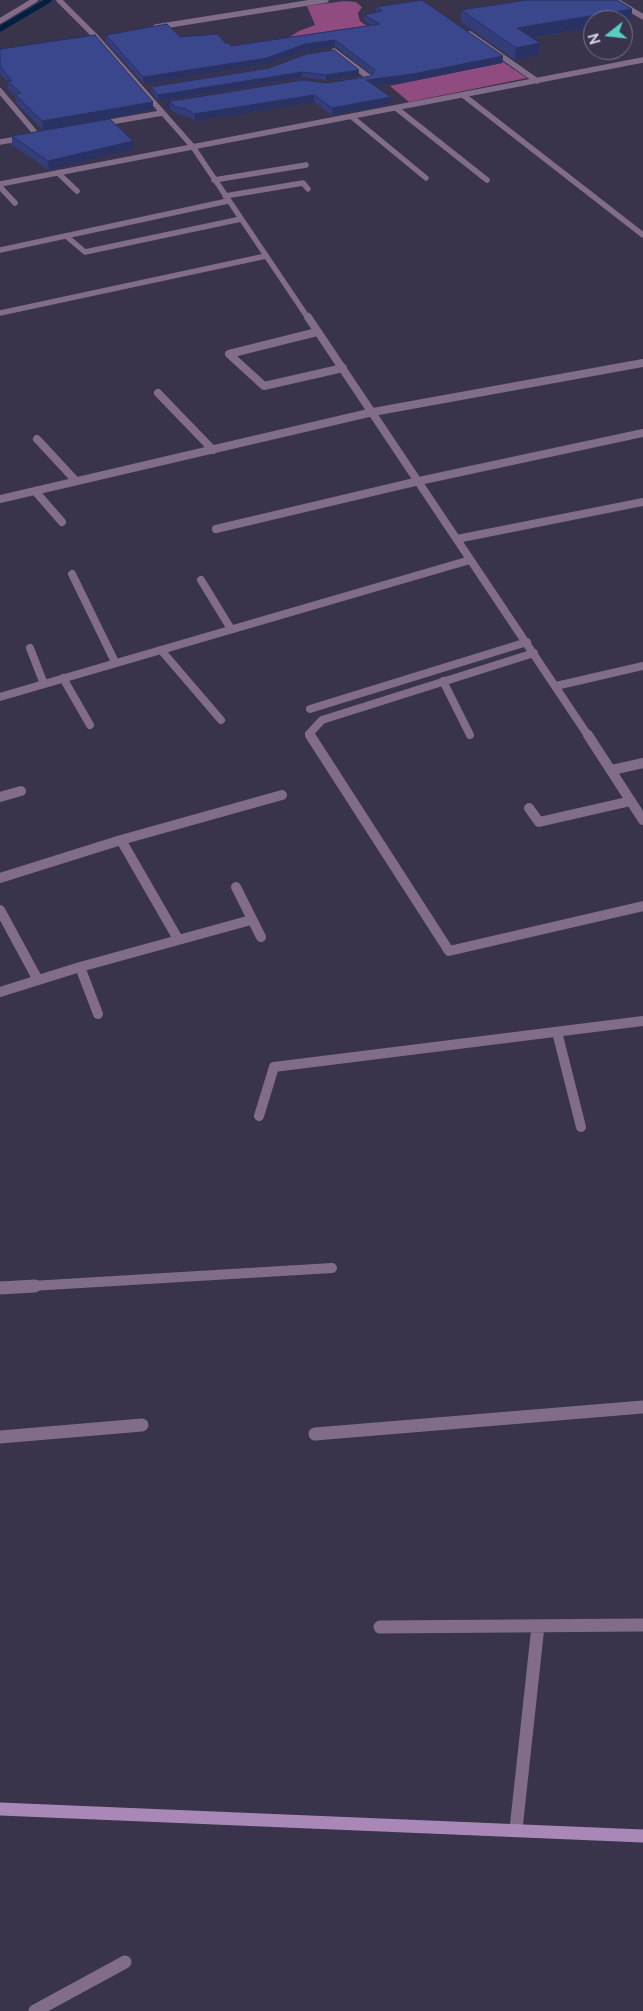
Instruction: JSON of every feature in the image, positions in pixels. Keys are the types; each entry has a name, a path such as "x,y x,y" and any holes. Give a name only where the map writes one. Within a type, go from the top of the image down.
{"street":[{"path":"0,21 35,0"},
{"path":"59,0 96,37 193,147 226,199 373,412 470,560 534,652 643,820"},
{"path":"153,28 326,0"},
{"path":"615,0 643,17"},
{"path":"468,32 505,56 537,81"},
{"path":"96,37 106,35"},
{"path":"325,53 334,51 370,78 353,81"},
{"path":"15,203 0,185 643,60"},
{"path":"143,90 152,88"},
{"path":"0,92 37,135"},
{"path":"463,95 643,235"},
{"path":"156,106 166,104"},
{"path":"396,108 486,180"},
{"path":"95,125 162,113"},
{"path":"352,117 426,178"},
{"path":"0,142 47,134"},
{"path":"214,180 306,165"},
{"path":"58,173 77,191"},
{"path":"0,250 302,183 308,189"},
{"path":"66,236 84,252 241,219"},
{"path":"0,313 266,256"},
{"path":"317,332 229,354 264,386 343,368"},
{"path":"0,499 373,412 643,363"},
{"path":"158,393 213,450"},
{"path":"216,529 419,481 643,433"},
{"path":"37,439 76,481"},
{"path":"35,491 62,522"},
{"path":"457,539 643,502"},
{"path":"0,697 231,628 470,560"},
{"path":"72,574 115,662"},
{"path":"201,580 231,628"},
{"path":"310,709 527,642"},
{"path":"30,648 44,684"},
{"path":"161,650 221,720"},
{"path":"534,652 322,720 309,734 449,951 643,906"},
{"path":"556,686 643,666"},
{"path":"63,678 90,725"},
{"path":"443,681 470,734"},
{"path":"612,770 643,763"},
{"path":"0,797 21,790"},
{"path":"0,878 121,840 282,795"},
{"path":"529,808 540,822 631,801"},
{"path":"121,840 178,939"},
{"path":"236,887 261,937"},
{"path":"0,910 38,980"},
{"path":"0,992 80,967 251,920"},
{"path":"80,967 98,1014"},
{"path":"258,1116 274,1067 643,1021"},
{"path":"557,1032 581,1127"},
{"path":"0,1288 332,1268"},
{"path":"315,1434 643,1407"},
{"path":"0,1437 142,1425"},
{"path":"516,1829 538,1626"},
{"path":"380,1627 643,1626"},
{"path":"0,1809 516,1829 643,1836"},
{"path":"35,2011 125,1962"}],"shaded area":[{"path":"345,1 356,2 362,7 358,13 360,21 371,29 277,45 299,31 315,25 307,6"},
{"path":"503,62 527,78 409,102 390,86"}],"building":[{"path":"422,0 503,56 413,74 366,80 391,97 332,108 314,95 194,114 186,109 176,107 170,102 166,102 303,80 327,83 371,76 375,70 335,40 305,44 267,58 143,77 106,35 167,24 180,37 218,34 225,43 229,43 231,46 380,24 364,15 382,11 376,7"},
{"path":"527,0 617,0 632,9 583,10 583,17 517,28 540,43 516,48 461,10"},
{"path":"95,35 153,102 42,121 15,94 21,93 7,81 12,81 0,66 0,49"},
{"path":"334,50 359,70 326,75 302,72 158,95 151,87 269,68 307,54"},
{"path":"110,119 133,141 48,161 12,136"}],"waterway":[{"path":"0,29 49,0"}]}
